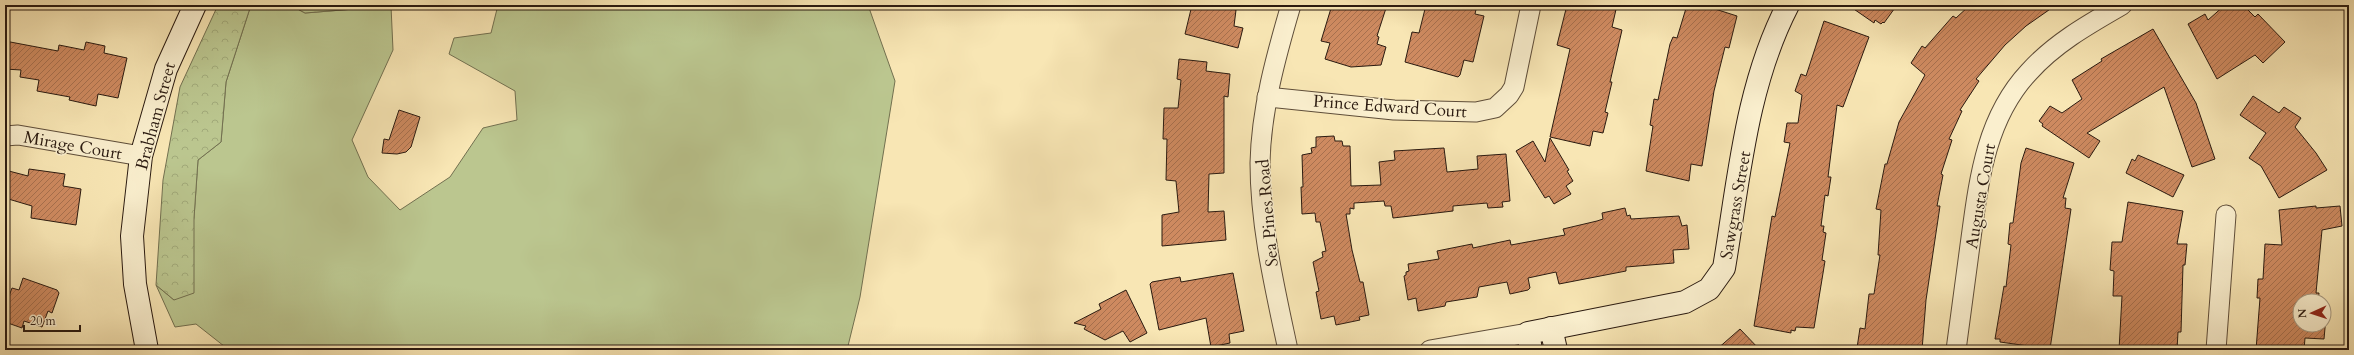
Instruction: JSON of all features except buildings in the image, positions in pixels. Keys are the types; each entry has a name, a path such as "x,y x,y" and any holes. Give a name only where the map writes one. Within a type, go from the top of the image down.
{"street":[{"name":"Brabham Street","path":"147,350 135,284 132,236 141,156 166,69 195,5"},
{"name":"Sea Pines Road","path":"1288,350 1268,252 1260,163 1268,97 1277,51 1291,5"},
{"name":"Prince Edward Court","path":"1268,97 1394,110 1476,112 1495,108 1510,96 1514,87 1531,5"},
{"name":"Sawgrass Street","path":"1430,350 1530,341 1551,328 1685,302 1709,289 1724,268 1757,83 1767,51 1788,5"},
{"name":"Augusta Court","path":"1956,350 1981,167 1988,144 2002,111 2023,79 2045,56 2084,27 2122,5"},
{"name":"Mirage Court","path":"5,136 18,135 141,156"},
{"path":"2216,350 2226,214"},
{"path":"1551,328 1556,350"}],"green space":[{"path":"218,5 251,5 226,82 221,142 198,160 194,218 194,293 174,300 156,285 163,180 180,87"},
{"path":"251,5 290,5 305,13 391,6 393,50 352,140 368,177 400,210 450,177 483,128 517,120 515,91 449,54 454,38 491,33 498,5 868,5 895,81 860,297 847,350 229,350 196,324 175,327 156,285 174,300 194,218 198,160 221,142 226,82"},
{"path":"290,5 391,5 391,6 305,13"}]}
